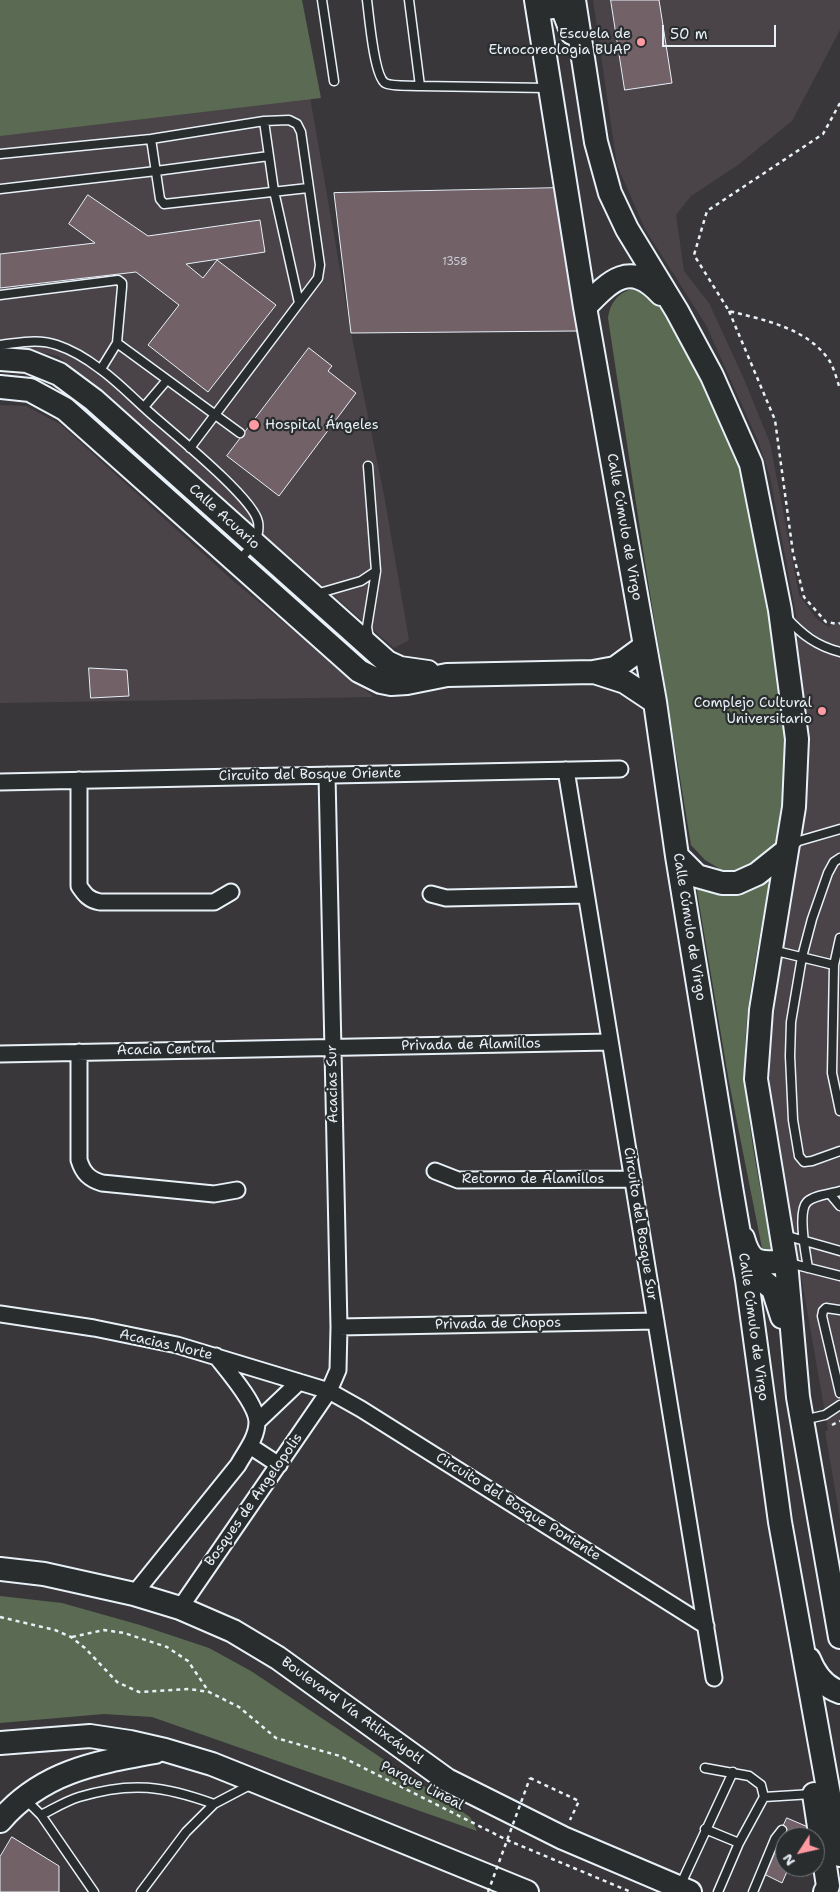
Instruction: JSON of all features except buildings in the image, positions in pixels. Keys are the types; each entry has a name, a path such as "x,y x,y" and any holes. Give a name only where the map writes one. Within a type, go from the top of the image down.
{"main road":[{"path":"574,0 596,142 610,193 627,229 677,311 712,376 751,464 780,610 797,739 794,807 761,1010 756,1079 786,1262 802,1420 840,1634"},
{"path":"537,4 560,6 584,64"},
{"name":"Calle Cúmulo de Virgo","path":"537,4 585,308 655,702 677,856 748,1280 780,1522 840,1854"},
{"path":"585,308 612,282 625,275 639,276 653,285 677,311"},
{"name":"Calle Acuario","path":"0,359 27,361 59,374 94,400 387,662 394,666 446,675"},
{"name":"Calle Acuario","path":"0,387 30,390 65,409 359,671 369,677 391,684 407,683 446,675 593,672 615,668 645,646"},
{"name":"Calle Acuario","path":"593,672 625,682 655,702"},
{"path":"677,856 697,876 722,883 737,883 757,874 786,850"},
{"path":"732,1193 747,1252 752,1259 762,1262 786,1262"},
{"path":"748,1280 762,1280 773,1288 793,1344"},
{"path":"789,1568 787,1593 790,1624 814,1794 816,1830 828,1886 825,1892"},
{"name":"Boulevard Vía Atlixcáyotl","path":"0,1569 44,1574 134,1594 180,1608 233,1631 278,1658 447,1780 563,1838 685,1890"},
{"path":"799,1627 816,1675 824,1683 840,1692"},
{"path":"0,1743 90,1736 165,1750 212,1764 527,1892"},
{"path":"0,1822 24,1797 48,1782 75,1769 100,1761 165,1750"}],"street":[{"name":"Circuito del Bosque Oriente","path":"0,782 620,769"},
{"name":"Circuito del Bosque Sur","path":"566,770 714,1678"},
{"name":"Acacias Sur","path":"327,775 339,1328 338,1370 328,1391"},
{"path":"79,780 79,886 91,900 100,902 214,902 231,892"},
{"path":"431,894 446,898 586,895"},
{"name":"Privada de Alamillos","path":"332,1047 610,1042"},
{"name":"Acacia Central","path":"0,1054 332,1047"},
{"path":"79,1052 79,1160 82,1171 91,1180 102,1183 214,1194 237,1190"},
{"name":"Retorno de Alamillos","path":"435,1171 458,1180 633,1179"},
{"name":"Acacias Norte","path":"0,1314 153,1339 216,1356 328,1391"},
{"name":"Privada de Chopos","path":"339,1328 656,1321"},
{"path":"216,1356 239,1384 258,1421"},
{"path":"134,1594 238,1465 250,1446 258,1421 299,1382"},
{"name":"Circuito del Bosque Poniente","path":"328,1391 361,1409 706,1626"},
{"name":"Bosques de Angelopolis","path":"180,1608 328,1391"},
{"path":"250,1446 279,1465"}],"lane":[{"path":"322,0 334,81"},
{"path":"367,0 377,68 381,80 387,85 550,88"},
{"path":"409,0 420,86"},
{"path":"264,120 274,191 299,303"},
{"path":"0,154 151,139 264,120 289,120 297,124 301,132 320,265 318,278 190,448"},
{"path":"151,139 160,199 164,204 308,188"},
{"path":"0,189 156,172 269,156"},
{"path":"0,295 118,280 122,283 122,287 117,342 101,369"},
{"path":"0,345 33,340 55,344 76,353 101,369 222,477 246,500 258,521 258,535 254,544 237,563"},
{"path":"117,342 240,433"},
{"path":"144,407 167,380"},
{"path":"368,466 376,571 367,627 371,648"},
{"path":"312,595 360,581 376,571"},
{"path":"780,610 809,639 840,652"},
{"path":"786,850 799,841 840,829"},
{"path":"840,858 834,862 828,874 812,919 802,957 792,1022 790,1056 793,1120 799,1156 804,1162 840,1151"},
{"path":"840,938 834,965 832,1073 840,1111"},
{"path":"770,950 834,965"},
{"path":"808,1268 803,1241 804,1205 814,1198 840,1191"},
{"path":"830,1194 840,1206"},
{"path":"781,1234 840,1251"},
{"path":"786,1262 840,1276"},
{"path":"840,1310 826,1308 822,1316 837,1368 840,1394"},
{"path":"802,1420 825,1415 840,1405"},
{"path":"706,1768 750,1776 761,1785 764,1797 739,1843 718,1892"},
{"path":"685,1890 705,1829 733,1772"},
{"path":"141,1892 186,1832 214,1804 257,1782"},
{"path":"41,1815 78,1797 114,1789 149,1786 181,1792 214,1804"},
{"path":"764,1797 814,1794"},
{"path":"24,1797 41,1815 94,1892"},
{"path":"705,1829 739,1843"},
{"path":"752,1892 775,1839"}],"path":[{"path":"840,102 822,134 707,210 694,255 729,311 774,420 793,553 804,597 826,622 840,623"},
{"path":"729,311 793,330 815,343 830,361 840,389"},
{"name":"Parque Lineal","path":"0,1617 55,1630 71,1637 85,1648 117,1682 139,1692 189,1689 209,1692 239,1707 276,1738 340,1756 507,1840 631,1892"},
{"name":"Parque Lineal","path":"71,1637 104,1630 124,1632 167,1647 188,1661 209,1692"},
{"path":"488,1892 530,1778 579,1801"}],"shaded area":[{"name":"Complejo Cultural Universitario","path":"593,0 840,0 840,30 792,121 738,165 691,196 676,215 684,271 709,303 744,379 770,443 799,595 816,618 828,627 840,621 840,1518 825,1431 828,1430 770,1098 770,1040 793,879 805,812 809,752 799,670 796,614 770,477 759,443 706,325 645,229 617,165"},
{"name":"Hospital Ángeles","path":"310,97 351,333 384,495 409,640 394,648 58,356 9,346 0,348 0,135"},
{"path":"0,405 26,406 60,424 231,579 374,697 0,703"}],"green space":[{"path":"0,0 302,0 321,98 0,136"},
{"path":"641,287 658,299 682,337 732,441 743,478 773,638 786,723 786,771 776,841 767,855 751,869 734,872 720,869 705,860 691,845 646,569 608,318 609,311 618,296 628,290"},
{"path":"767,882 769,884 747,1015 745,1058 751,1131 772,1251 763,1253 729,1082 696,885 745,890"},
{"path":"0,1596 62,1603 140,1625 209,1648 251,1671 470,1817 477,1831 152,1717 104,1714 0,1723"}],"place":[{"name":"Escuela de Etnocoreologia BUAP","path":"641,42"},
{"name":"Hospital Ángeles","path":"254,425"},
{"name":"Complejo Cultural Universitario","path":"822,711"}]}
